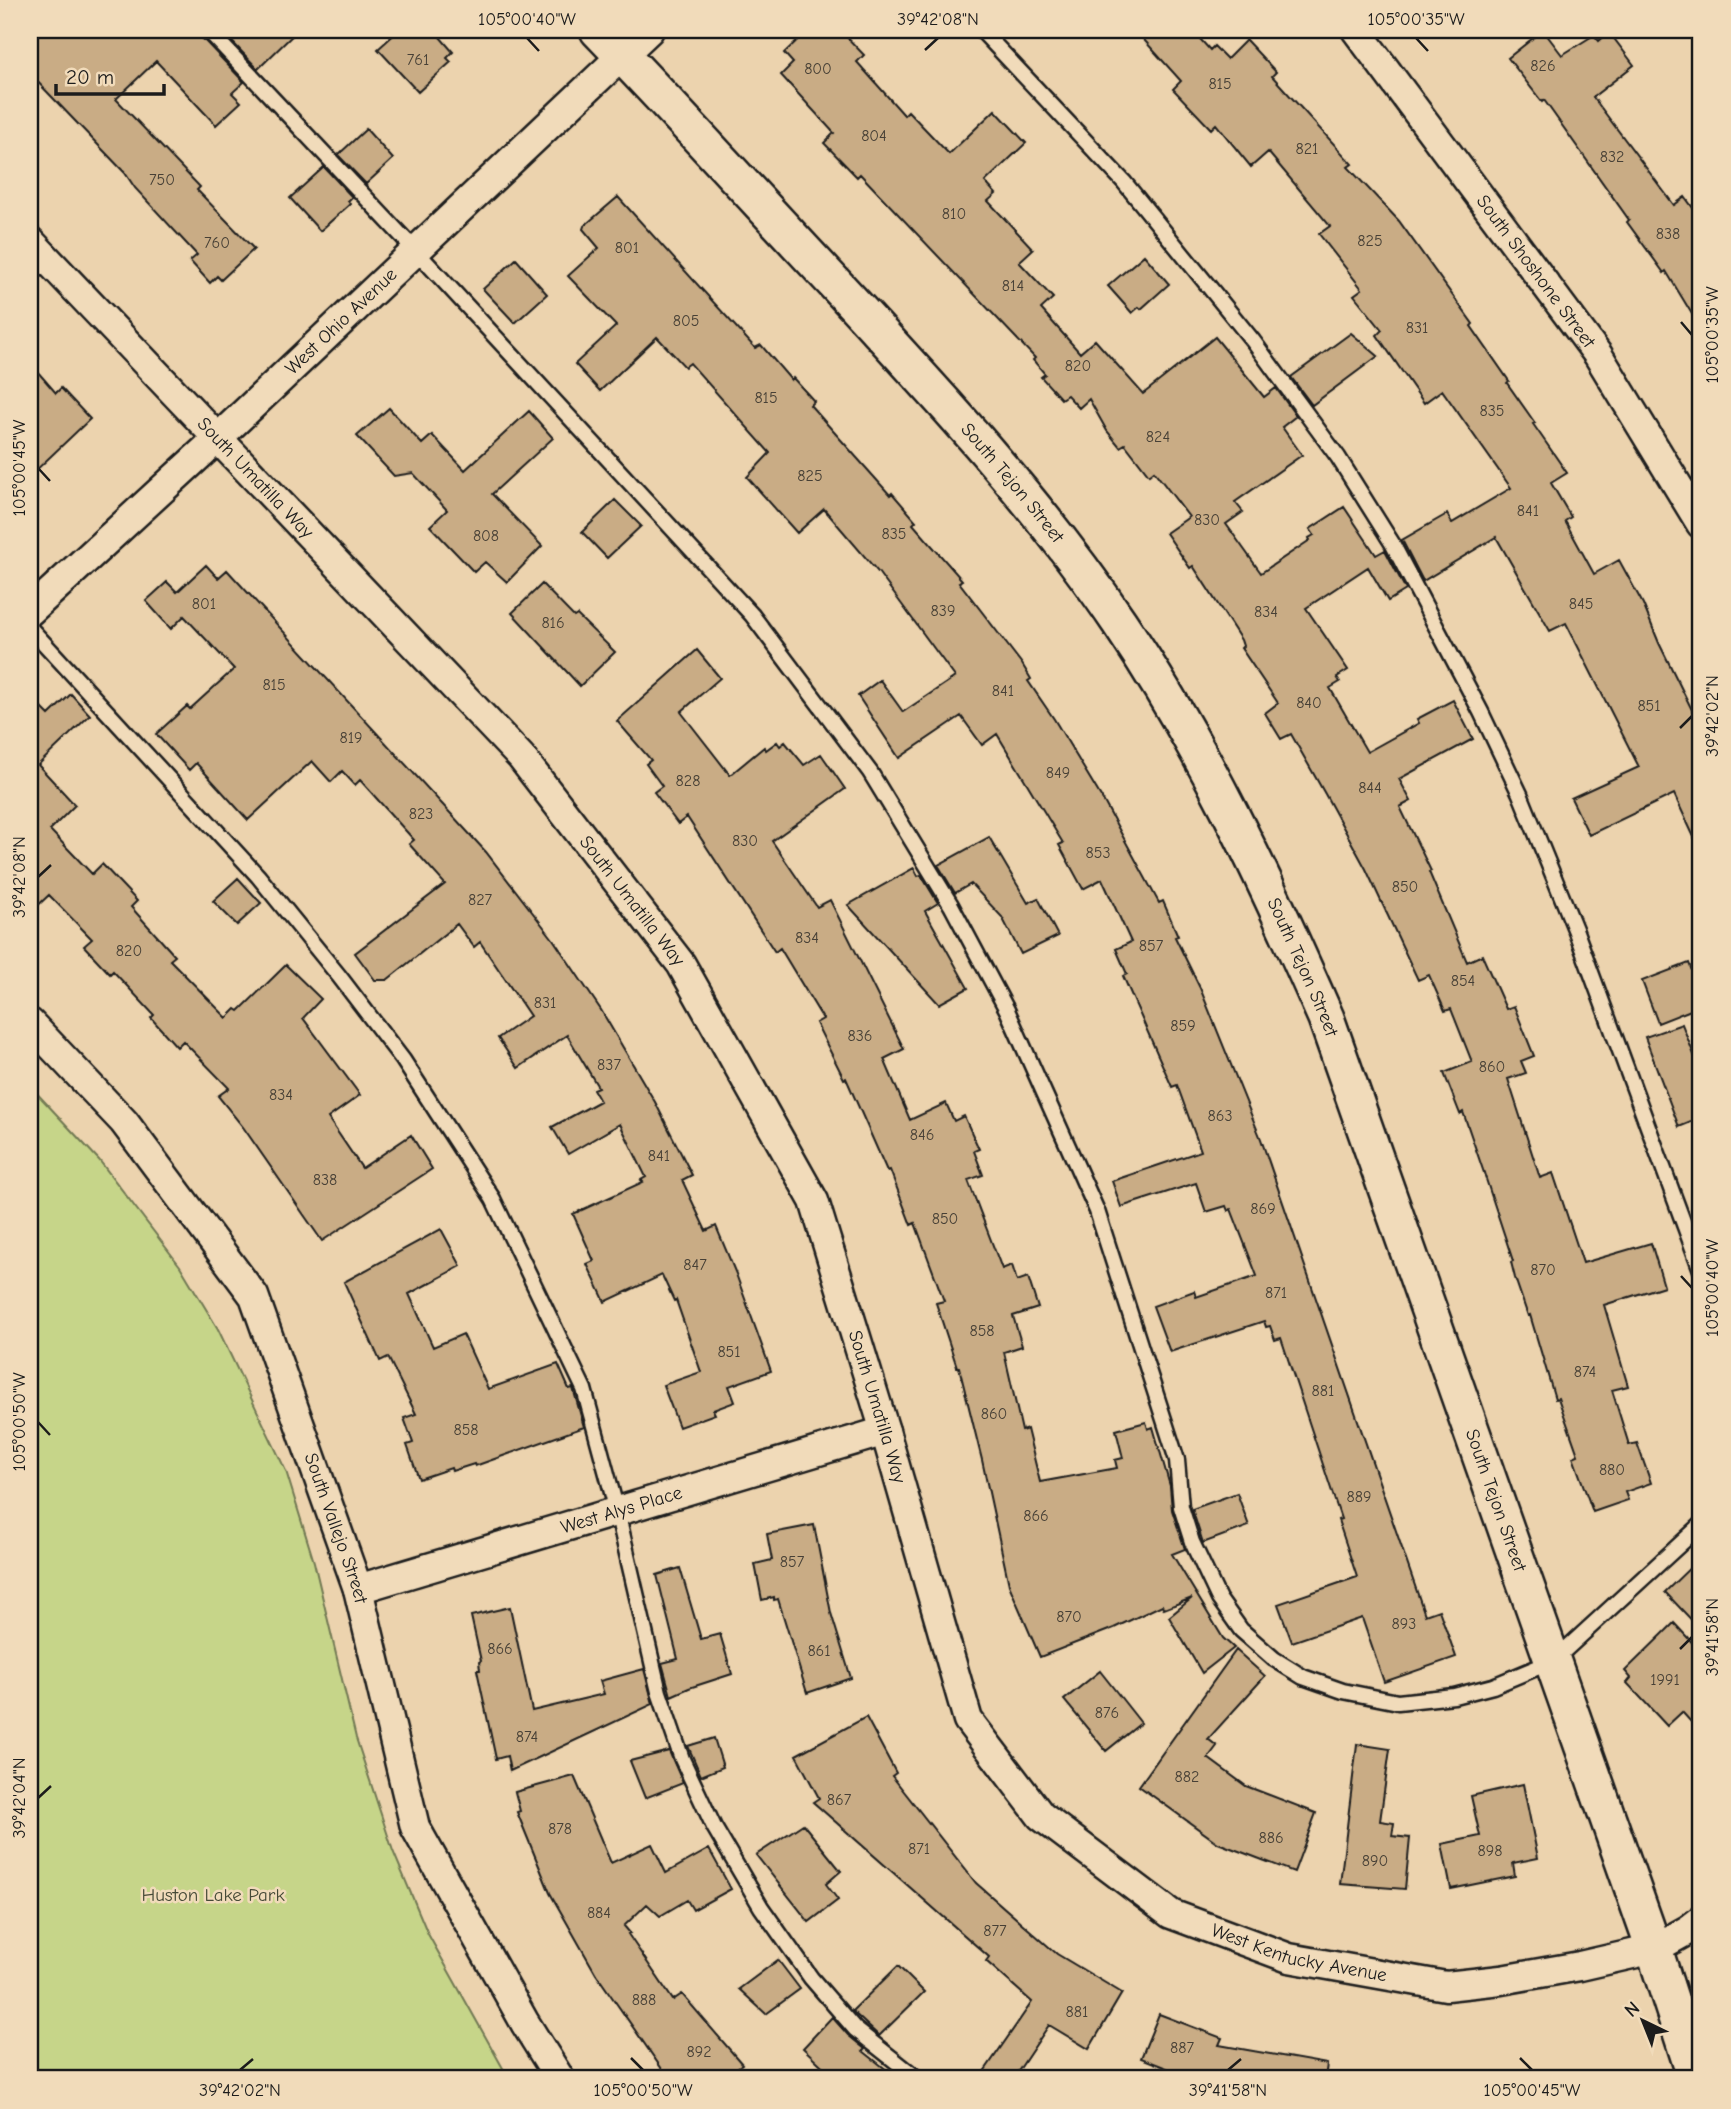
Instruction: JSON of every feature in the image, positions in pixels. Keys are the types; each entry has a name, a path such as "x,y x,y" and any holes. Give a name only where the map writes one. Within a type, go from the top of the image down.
{"street":[{"name":"South Tejon Street","path":"598,30 943,401 1082,569 1188,731 1261,873 1326,1018 1654,1949 1696,2079"},
{"name":"West Ohio Avenue","path":"30,611 218,438 649,30"},
{"name":"South Shoshone Street","path":"1356,30 1598,355 1701,524"},
{"name":"South Umatilla Way","path":"30,241 521,757 681,964 814,1202 885,1431 968,1720"},
{"name":"South Vallejo Street","path":"30,1023 124,1122 254,1296 358,1589 415,1827 525,2023 560,2079"},
{"name":"West Alys Place","path":"358,1589 885,1431"},
{"name":"West Kentucky Avenue","path":"968,1720 1041,1816 1171,1914 1289,1958 1446,1986 1501,1980 1654,1949 1701,1920"}],"lane":[{"path":"208,30 752,615 870,772 951,905 1007,1010 1097,1211 1177,1460 1181,1507 1192,1542 1219,1599 1241,1630 1274,1659 1303,1677 1343,1691 1398,1702 1454,1696 1493,1686 1553,1661 1701,1525"},
{"path":"981,30 1124,182 1253,341 1338,457 1392,543 1481,712 1520,794 1576,929 1701,1270"},
{"path":"30,628 258,876 395,1050 493,1199 584,1390 617,1511 659,1692 682,1759 714,1827 761,1907 811,1978 855,2029 918,2079"}],"green space":[{"name":"Huston Lake Park","path":"30,1086 99,1160 180,1266 218,1329 286,1471 314,1562 356,1738 393,1851 428,1934 509,2079 30,2079"}],"building":[{"path":"30,30 199,30 201,37 244,82 232,93 241,102 216,125 156,61 116,99 200,187 197,190 254,249 221,280 217,276 210,283 190,261 197,255 135,188 125,173 30,74"},
{"path":"221,30 298,30 258,69"},
{"path":"399,30 434,30 453,52 447,58 451,62 418,92 378,49"},
{"path":"808,30 840,30 864,55 857,62 904,115 908,111 949,154 995,110 1026,143 985,182 996,194 988,201 1033,249 1019,262 1053,298 1041,309 1080,353 1095,340 1143,394 1215,337 1264,397 1276,388 1296,416 1282,427 1302,455 1235,502 1243,512 1226,524 1261,573 1310,540 1314,535 1310,529 1344,507 1376,555 1385,550 1406,590 1388,601 1368,567 1306,608 1348,670 1337,677 1340,682 1330,688 1367,752 1419,723 1417,719 1453,700 1473,739 1399,779 1411,801 1400,807 1431,871 1429,872 1467,962 1482,955 1506,1009 1514,1006 1534,1056 1521,1061 1526,1073 1508,1079 1540,1178 1553,1173 1583,1263 1651,1243 1664,1286 1604,1305 1628,1386 1612,1390 1629,1445 1637,1443 1651,1483 1625,1492 1628,1500 1593,1512 1573,1457 1578,1455 1558,1398 1555,1399 1483,1170 1463,1112 1460,1114 1444,1073 1472,1062 1451,1009 1445,1011 1429,975 1418,980 1366,869 1291,734 1281,739 1265,713 1278,703 1241,648 1241,640 1193,566 1190,568 1166,533 1189,517 1154,471 1149,475 1125,444 1120,447 1107,431 1089,399 1079,408 1067,395 1061,399 1041,377 1045,374 1033,360 1035,358 860,174 857,177 824,143 834,133 781,75 793,63 784,53"},
{"path":"1135,30 1192,30 1210,50 1214,46 1227,59 1246,40 1276,72 1272,76 1352,164 1348,167 1399,221 1473,324 1471,326 1567,473 1551,483 1571,517 1565,521 1594,574 1619,560 1643,604 1701,728 1701,852 1674,794 1589,835 1571,798 1639,767 1566,623 1550,631 1496,537 1423,581 1402,540 1447,514 1452,523 1511,488 1442,390 1424,403 1377,335 1382,330 1354,295 1362,289 1319,234 1330,226 1268,152 1251,167 1216,124 1211,129 1173,89 1181,81"},
{"path":"1543,30 1562,55 1594,35 1599,41 1609,32 1634,65 1593,97 1674,205 1685,197 1701,219 1701,329 1666,271 1664,273 1627,222 1629,220 1544,100 1542,102 1508,58"},
{"path":"366,129 393,159 366,184 338,155"},
{"path":"324,167 352,197 348,201 350,204 320,231 290,198"},
{"path":"618,197 755,348 761,345 791,380 793,378 814,401 810,405 890,495 892,493 916,521 913,524 962,580 959,582 1022,664 1031,679 1028,681 1103,800 1159,903 1163,901 1178,936 1175,937 1200,988 1261,1139 1425,1615 1439,1610 1456,1657 1384,1682 1362,1618 1292,1642 1278,1604 1357,1577 1338,1520 1341,1519 1281,1338 1275,1340 1270,1326 1266,1327 1264,1321 1170,1352 1153,1306 1194,1291 1196,1297 1257,1276 1231,1209 1228,1211 1226,1206 1206,1212 1196,1183 1121,1207 1112,1181 1201,1151 1177,1085 1172,1087 1123,976 1127,974 1116,949 1131,942 1102,879 1083,889 1059,845 1063,843 997,734 982,745 961,716 899,758 858,696 880,680 903,712 955,677 878,572 824,509 797,533 747,477 770,453 690,363 685,367 657,337 600,391 575,364 616,326 568,276 599,248 583,229 584,226"},
{"path":"1144,255 1169,284 1141,309 1139,307 1132,313 1108,286"},
{"path":"516,259 547,294 515,323 483,289"},
{"path":"1351,333 1378,356 1312,405 1291,377"},
{"path":"30,363 56,393 61,388 90,419 30,476"},
{"path":"389,408 422,444 432,435 465,470 529,411 553,438 492,494 542,546 507,582 485,562 474,572 430,526 447,510 413,473 394,476 357,436"},
{"path":"615,500 641,526 607,558 582,532"},
{"path":"206,565 218,578 227,570 486,852 553,939 601,1010 655,1102 692,1175 682,1180 706,1231 716,1226 771,1371 729,1386 735,1402 713,1410 715,1414 679,1427 663,1385 701,1372 676,1300 674,1301 662,1275 605,1302 587,1264 594,1261 573,1214 643,1182 641,1180 646,1177 620,1124 568,1154 552,1127 600,1101 593,1089 598,1087 567,1035 518,1068 498,1038 530,1016 480,942 474,947 457,924 387,980 375,980 355,953 445,884 409,844 414,840 360,780 355,785 342,771 331,782 312,761 248,820 196,763 189,770 156,734 187,706 190,709 234,669 184,616 171,629 146,601 167,582 177,592"},
{"path":"542,584 574,617 577,615 615,652 580,686 512,613"},
{"path":"697,650 720,678 681,712 730,775 764,747 766,750 777,742 780,746 785,742 804,765 821,754 845,789 772,841 817,907 830,900 904,1049 884,1059 910,1120 946,1103 954,1121 964,1116 979,1149 974,1151 983,1175 968,1180 1002,1269 1012,1265 1017,1281 1028,1277 1038,1308 1013,1316 1022,1346 1004,1352 1022,1431 1027,1429 1040,1482 1117,1468 1115,1460 1123,1458 1116,1430 1146,1422 1148,1429 1153,1427 1170,1486 1172,1510 1185,1549 1172,1554 1223,1638 1234,1648 1202,1673 1169,1617 1192,1598 1164,1609 1162,1605 1114,1628 1040,1657 1009,1585 959,1367 936,1303 944,1301 915,1223 911,1225 890,1170 887,1171 846,1078 844,1079 816,1023 823,1019 780,948 775,952 687,817 678,824 654,792 662,786 646,764 651,760 617,721"},
{"path":"71,694 90,715 38,765 75,805 50,830 92,874 102,864 137,901 131,907 175,956 170,960 227,1018 236,1009 239,1011 286,965 321,999 303,1018 360,1095 328,1118 362,1168 411,1135 432,1169 322,1241 243,1127 218,1096 229,1088 183,1041 177,1047 151,1018 154,1015 113,971 110,974 84,946 92,939 49,895 30,913 30,696 49,715"},
{"path":"989,837 1028,903 1038,898 1058,936 1021,954 1002,917 971,884 955,893 938,865"},
{"path":"914,868 938,903 925,911 968,988 939,1004 848,905"},
{"path":"238,878 261,903 237,925 213,901"},
{"path":"1689,963 1701,995 1701,1006 1658,1023 1642,981"},
{"path":"1682,1024 1701,1073 1701,1118 1679,1127 1645,1037"},
{"path":"441,1229 461,1266 409,1294 433,1347 463,1334 488,1389 558,1364 569,1389 573,1388 584,1427 475,1466 474,1464 452,1471 451,1468 419,1479 407,1445 413,1443 404,1418 416,1414 388,1357 380,1361 344,1282"},
{"path":"1237,1493 1249,1526 1203,1543 1192,1509"},
{"path":"814,1525 831,1613 851,1678 807,1693 778,1599 774,1600 774,1597 762,1600 755,1564 772,1560 767,1534"},
{"path":"1701,1557 1701,1630 1665,1592"},
{"path":"680,1568 701,1639 720,1634 732,1674 671,1696 662,1663 678,1659 657,1575"},
{"path":"510,1607 532,1711 604,1694 600,1681 644,1669 653,1704 510,1771 507,1756 496,1759 477,1670 480,1670 481,1661 471,1616"},
{"path":"1674,1623 1701,1652 1701,1733 1682,1712 1667,1726 1627,1683 1631,1678 1625,1671"},
{"path":"1236,1650 1265,1676 1208,1739 1217,1746 1208,1758 1246,1786 1316,1813 1294,1872 1218,1843 1139,1786"},
{"path":"1100,1671 1141,1723 1106,1751 1064,1700"},
{"path":"866,1717 896,1773 892,1776 976,1883 1057,1954 1122,1993 1089,2049 1049,2025 1013,2079 979,2079 1032,2002 986,1961 989,1957 813,1802 819,1798 796,1755"},
{"path":"714,1738 723,1767 701,1776 688,1746"},
{"path":"1357,1744 1390,1749 1380,1821 1394,1823 1392,1836 1410,1838 1405,1889 1340,1884"},
{"path":"669,1751 683,1783 645,1798 630,1761"},
{"path":"574,1776 611,1863 652,1844 666,1873 709,1849 731,1889 693,1910 687,1900 660,1916 647,1904 624,1926 673,2000 682,1994 742,2064 724,2079 672,2079 662,2069 596,1974 550,1893 517,1812 520,1811 515,1792"},
{"path":"1523,1784 1538,1858 1513,1863 1515,1876 1451,1889 1442,1844 1480,1836 1471,1796"},
{"path":"803,1824 841,1871 826,1884 838,1900 809,1922 756,1855"},
{"path":"778,1960 800,1989 766,2014 739,1989"},
{"path":"898,1966 924,1992 879,2036 852,2011"},
{"path":"1159,2014 1222,2038 1219,2045 1327,2064 1325,2079 1163,2079 1167,2068 1141,2058"},
{"path":"832,2017 865,2049 863,2051 898,2079 836,2079 803,2048"}]}
